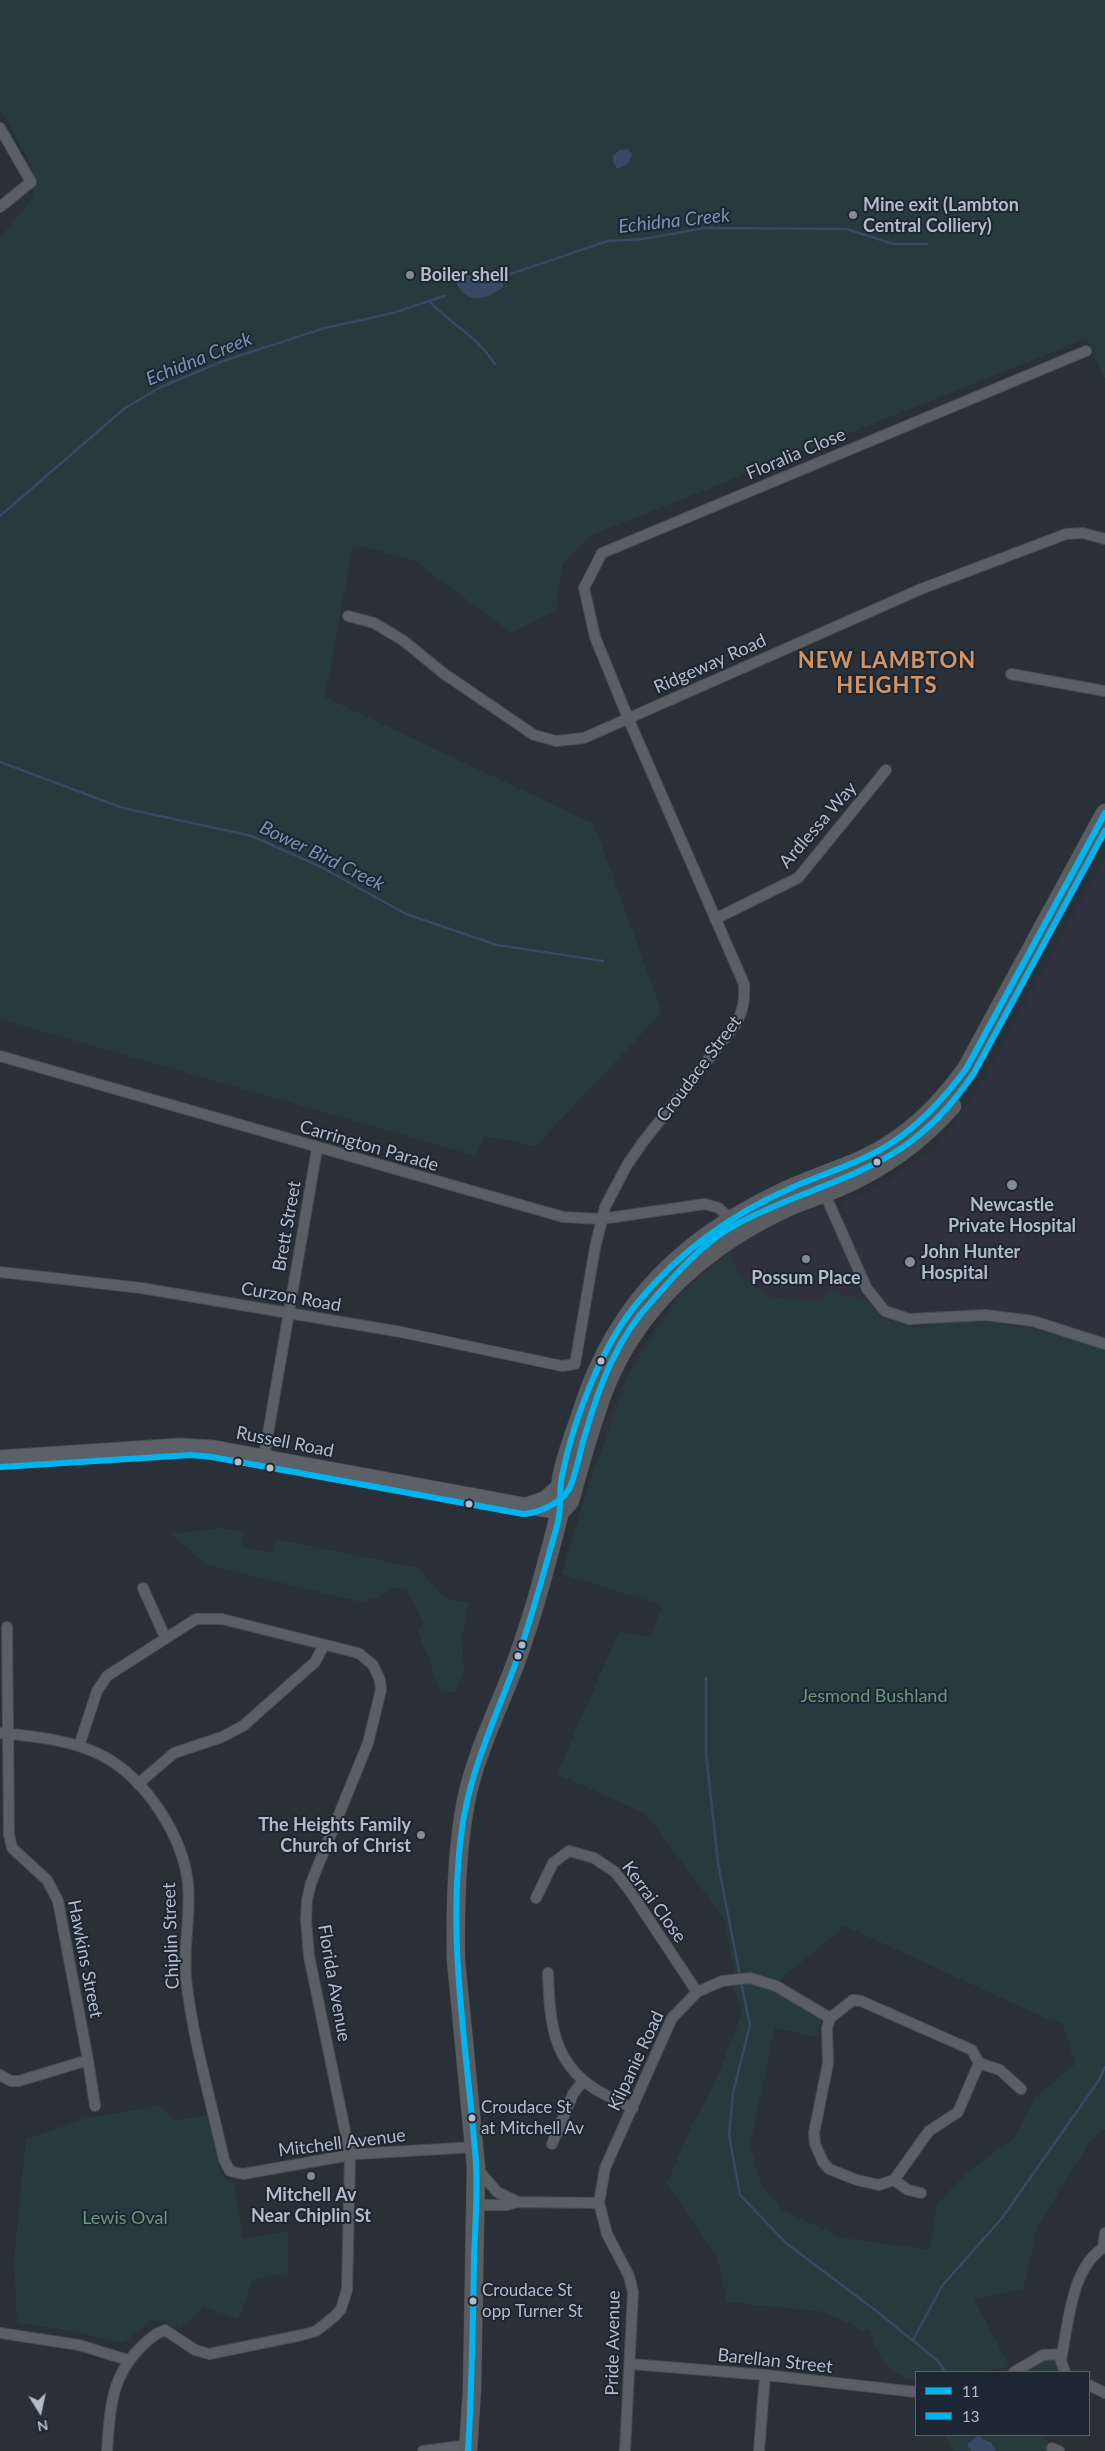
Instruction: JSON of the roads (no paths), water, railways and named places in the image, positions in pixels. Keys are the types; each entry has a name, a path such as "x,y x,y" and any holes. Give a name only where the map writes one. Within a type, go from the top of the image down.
{"highway":[{"path":"560,1512 570,1501 604,1392 622,1354 641,1324 670,1289 696,1264 726,1241 899,1139 946,1097 966,1069 1105,813"},
{"path":"468,2448 472,2389 476,2148 456,1960 455,1926 461,1839 466,1800 478,1757 516,1662 536,1603 560,1512 558,1497 588,1390 613,1338 632,1309 687,1249 729,1218 780,1193 872,1172 905,1150 933,1127 956,1102 980,1067 1105,836"}],"main road":[{"name":"Russell Road","path":"0,1458 191,1446 264,1457 560,1512"},
{"path":"525,1506 545,1499 561,1485"}],"street":[{"path":"0,128 31,182 0,207"},
{"name":"Floralia Close","path":"596,637 584,588 602,553 1086,351"},
{"name":"Ridgeway Road","path":"348,616 374,623 404,641 443,673 534,735 556,741 584,738 921,589 1066,534 1083,533 1105,540"},
{"name":"Croudace Street","path":"576,1364 602,1219 612,1193 637,1150 736,1024 742,1012 744,984 628,718 596,637"},
{"path":"1011,674 1105,691"},
{"name":"Ardlessa Way","path":"715,919 798,878 886,770"},
{"name":"Carrington Parade","path":"0,1056 563,1217 586,1220 602,1219 705,1204 719,1208 729,1218"},
{"name":"Brett Street","path":"264,1457 317,1148"},
{"path":"821,1185 867,1290 886,1311 909,1319 986,1315 1033,1322 1105,1344"},
{"name":"Curzon Road","path":"0,1272 141,1288 401,1332 562,1366 576,1364"},
{"path":"143,1588 165,1637"},
{"name":"Florida Avenue","path":"79,1746 102,1682 114,1670 196,1619 213,1617 354,1652 366,1659 377,1672 382,1690 372,1730 316,1870 307,1900 308,1956 350,2155 348,2290 341,2309 316,2331 209,2354 195,2350 165,2330 151,2337 128,2360"},
{"name":"Hawkins Street","path":"7,1627 4,1733 10,1844 19,1857 47,1880 58,1901 95,2106"},
{"path":"138,1784 174,1753 222,1737 243,1726 315,1662 324,1645"},
{"name":"Chiplin Street","path":"4,1733 79,1746 103,1756 138,1784 162,1815 181,1854 189,1896 186,1977 226,2166 233,2173 244,2174"},
{"name":"Kerrai Close","path":"536,1898 553,1863 569,1851 604,1863 615,1872 630,1891 697,1992"},
{"path":"548,1973 553,2032 573,2071 596,2090 633,2108"},
{"name":"Kilpanie Road","path":"600,2203 605,2168 672,2018 697,1992 722,1981 750,1978 776,1986 830,2018"},
{"path":"979,2063 958,2112 929,2131 894,2180 879,2185 857,2180 829,2169 823,2162 815,2144 814,2133 828,2063 826,2035 830,2018 848,2002 861,2000 972,2050 979,2063 1000,2070 1021,2089"},
{"path":"0,2075 11,2081 19,2081 88,2060"},
{"path":"552,2144 573,2094 584,2081"},
{"name":"Mitchell Avenue","path":"244,2174 350,2155 476,2148"},
{"path":"476,2167 497,2192 518,2202"},
{"path":"894,2180 908,2190 921,2193"},
{"path":"476,2205 508,2205 518,2202 600,2203"},
{"name":"Pride Avenue","path":"600,2203 607,2234 631,2284 631,2364 625,2451"},
{"path":"1065,2371 1061,2361 1062,2354 1082,2274 1088,2260 1104,2249 1105,2233"},
{"path":"0,2333 79,2345 128,2360 121,2371 112,2395 107,2451"},
{"path":"1016,2371 1043,2355 1062,2354"},
{"name":"Barellan Street","path":"631,2364 765,2375 915,2392"},
{"path":"759,2451 765,2375"},
{"path":"1090,2386 1105,2393"},
{"path":"423,2451 468,2448"}],"water":[{"path":"628,149 632,154 628,164 617,169 613,162 613,156 619,150"},
{"path":"492,272 503,276 503,287 483,298 470,297 464,294 455,280 463,276"},
{"path":"978,2436 991,2443 996,2451 971,2451 967,2444"}],"waterway":[{"name":"Echidna Creek","path":"501,277 608,241 643,239 705,228 846,229 894,244 927,244"},
{"name":"Echidna Creek","path":"0,516 125,408 159,388 223,361 325,328 393,313 445,296"},
{"path":"430,302 480,345 495,364"},
{"name":"Bower Bird Creek","path":"0,762 123,808 252,836 321,867 406,914 497,945 603,961"},
{"path":"706,1678 706,1753 718,1863 740,1976"},
{"path":"741,1982 750,2025 733,2093 729,2135 740,2195 786,2243 879,2313 939,2362 944,2371"},
{"path":"913,2340 942,2286 1002,2218 1099,2080 1105,2067"}],"place":[{"name":"Mine exit (Lambton Central Colliery)","path":"853,215"},
{"name":"Boiler shell","path":"410,275"},
{"name":"Newcastle Private Hospital","path":"1012,1185"},
{"name":"Possum Place","path":"806,1259"},
{"name":"John Hunter Hospital","path":"910,1262"},
{"name":"The Heights Family Church of Christ","path":"421,1835"},
{"name":"Croudace St at Mitchell Av","path":"472,2118"},
{"name":"Mitchell Av Near Chiplin St","path":"311,2176"},
{"name":"Croudace St opp Turner St","path":"473,2301"}],"district":[{"name":"NEW LAMBTON HEIGHTS","path":"887,674"}],"park label":[{"name":"Jesmond Bushland","path":"874,1696"},
{"name":"Lewis Oval","path":"125,2218"}]}
